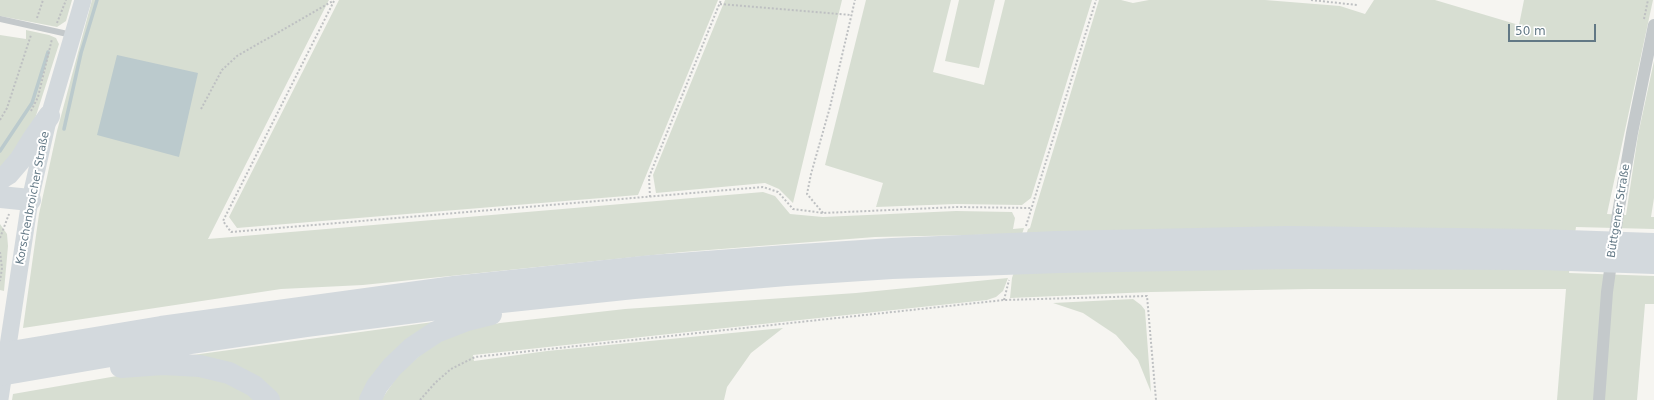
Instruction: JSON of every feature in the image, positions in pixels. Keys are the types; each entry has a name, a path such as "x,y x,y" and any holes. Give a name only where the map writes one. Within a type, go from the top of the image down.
{"highway":[{"path":"0,179 8,174 20,160 49,116"},
{"path":"0,197 29,208"},
{"path":"0,211 29,208"},
{"path":"0,375 163,347 306,326 537,298 786,275 892,268 987,255 1058,252 1286,237 1539,240 1654,244"},
{"path":"0,353 161,327 454,286 652,266 892,249 987,255"},
{"path":"1058,252 1299,258 1541,259 1654,263"},
{"path":"370,400 377,386 392,367 412,348 436,332 466,320 501,312 537,298"},
{"path":"46,367 113,367 163,364 200,366 229,373 254,386 270,400"}],"main road":[{"name":"Korschenbroicher Straße","path":"0,399 29,208 49,116 83,0"}],"street":[{"name":"Büttgener Straße","path":"1598,400 1607,292 1618,214 1632,132 1654,25"}],"lane":[{"path":"0,20 72,35"}],"path":[{"path":"0,120 7,108 43,0"},
{"path":"334,0 223,221 231,232 650,198 763,187 778,192 793,209 823,213 957,207 1031,208"},
{"path":"201,108 222,70 237,56 334,0"},
{"path":"650,198 649,177 721,0"},
{"path":"823,213 807,194 811,174 830,107 855,0"},
{"path":"1026,226 1096,0"},
{"path":"1311,0 1357,5"},
{"path":"720,4 851,15"},
{"path":"0,252 2,268 0,281"},
{"path":"1004,300 1010,277"},
{"path":"420,400 435,383 452,369 475,357 1004,300 1148,296 1156,400"}],"shaded area":[{"path":"0,0 72,0 66,21 57,27 0,16"},
{"path":"92,0 329,0 208,239 763,192 775,196 790,214 823,217 956,211 1012,212 1015,218 1013,229 1024,228 1022,234 875,237 683,252 363,285 281,289 23,328 39,214 57,131"},
{"path":"339,0 718,0 638,195 237,228 229,217"},
{"path":"725,0 842,0 793,203 779,189 765,183 656,193 653,175"},
{"path":"866,0 951,0 933,72 984,85 1005,0 1092,0 1031,198 1022,205 956,204 876,207 883,183 825,165"},
{"path":"959,0 995,0 979,68 945,61"},
{"path":"1099,0 1121,0 1133,3 1149,0 1265,0 1340,6 1365,14 1374,0 1435,0 1519,25 1524,0 1653,0 1607,214 1626,215 1638,135 1654,61 1654,198 1651,217 1654,217 1654,229 1576,227 1569,273 1654,276 1654,304 1645,304 1637,400 1557,400 1566,289 1309,289 1151,292 1010,298 1012,278 1028,229 1030,228"},
{"path":"26,30 49,35 56,38 59,44 33,125 0,172 0,35 26,39"},
{"path":"117,55 198,73 179,157 97,135"},
{"path":"0,224 7,234 8,246 4,291 0,290"},
{"path":"1008,278 1003,291 996,297 987,300 473,355 474,361 547,351 783,328 751,353 727,387 724,400 381,400 399,374 419,356 440,341 476,327 625,309 856,293"},
{"path":"1133,299 1145,310 1151,392 1138,360 1116,335 1083,313 1053,303"},
{"path":"448,320 365,400 276,400 171,358"},
{"path":"174,373 206,377 229,384 246,392 255,400 12,400 13,394 117,376"}],"waterway":[{"path":"64,129 81,53 97,0"},
{"path":"0,151 32,103 48,52"}]}
